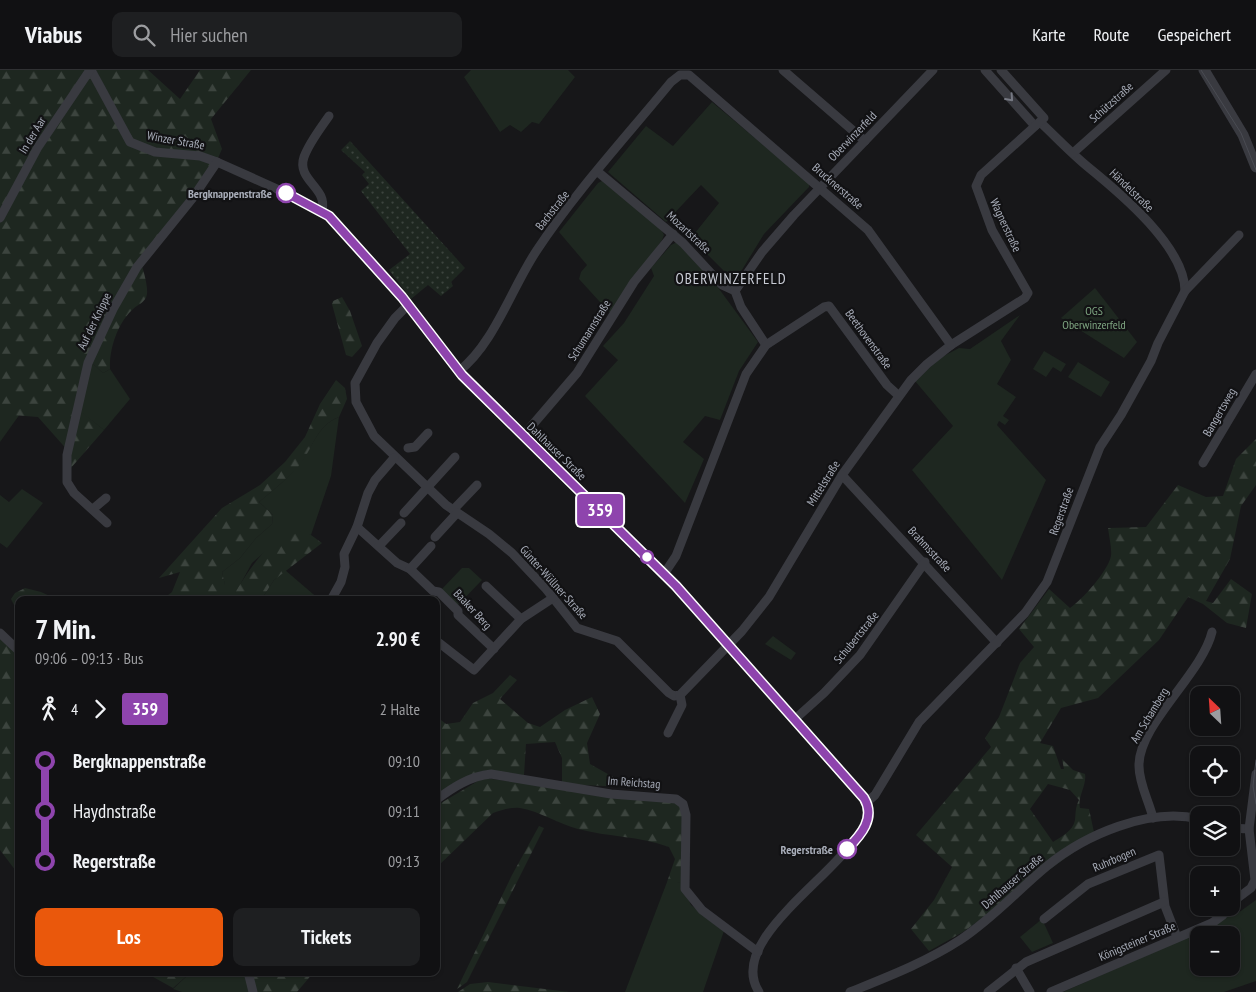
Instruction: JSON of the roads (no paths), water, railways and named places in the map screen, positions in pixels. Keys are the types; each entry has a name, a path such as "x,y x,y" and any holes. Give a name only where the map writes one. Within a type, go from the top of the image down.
{"street":[{"name":"Winzer Straße","path":"91,70 130,142 155,152 200,156 214,161"},
{"name":"In der Aar","path":"0,218 38,147 91,70"},
{"path":"783,70 865,141"},
{"name":"Oberwinzerfeld","path":"735,291 766,248 821,187 933,70"},
{"name":"Händelstraße","path":"985,70 1038,124 1120,191 1147,220 1178,265 1185,282 1185,291"},
{"name":"Händelstraße","path":"1001,70 1044,118 1038,124"},
{"name":"Schützstraße","path":"1073,153 1166,70"},
{"path":"1204,70 1245,138 1256,167"},
{"name":"Bachstraße","path":"459,371 467,365 488,337 546,237 671,82 680,75"},
{"name":"Brucknerstraße","path":"680,75 689,75 695,78 821,187 875,237 951,345"},
{"path":"322,210 324,202 322,196 305,175 303,161 328,116"},
{"name":"Wagnerstraße","path":"951,345 976,327 1025,298 1028,294 992,230 976,182 1038,124"},
{"name":"Dahlhauser Straße","path":"214,161 322,210 408,305 459,371 664,574 729,644 866,802"},
{"name":"Auf der Knippe","path":"107,523 69,487 66,470 88,363 112,309 137,267 192,199 214,161"},
{"name":"Mozartstraße","path":"598,172 673,234 722,285 735,291"},
{"name":"Schumannstraße","path":"523,436 577,373 634,282 673,234"},
{"name":"Regerstraße","path":"866,802 875,795 918,722 1026,614 1047,582 1100,447 1151,361 1158,343 1185,291 1239,235"},
{"path":"664,574 676,556 744,379 766,345 740,307 735,291"},
{"name":"Günter-Wüllner-Straße","path":"408,305 395,318 357,377 355,388 356,402 374,436 426,488 455,512 489,534 512,553 553,598 577,628 617,641 669,692 674,696 680,695"},
{"name":"Beethovenstraße","path":"766,345 824,306 829,306 887,384 899,396"},
{"name":"Mittelstraße","path":"729,644 773,592 842,475 899,396 927,364 951,345"},
{"name":"Bangertsweg","path":"1203,463 1256,374"},
{"path":"408,448 415,447 428,432"},
{"path":"379,546 426,488 455,457"},
{"path":"334,596 346,567 344,554 357,527 372,485 394,458"},
{"name":"Brahmsstraße","path":"842,475 925,562 997,643"},
{"path":"410,569 477,485"},
{"path":"93,510 106,498"},
{"name":"Baaker Berg","path":"357,527 397,563 410,569 433,591 442,595 458,611 458,615 494,649"},
{"name":"Schubertstraße","path":"795,719 860,655 888,619 925,562"},
{"name":"Baaker Berg","path":"486,586 520,620"},
{"name":"Baaker Berg","path":"440,644 474,670 520,620 553,598"},
{"name":"Am Schamberg","path":"1153,818 1139,773 1141,752 1175,694 1209,646 1212,632"},
{"path":"0,633 15,647"},
{"path":"668,733 682,706 680,695 729,644"},
{"name":"Im Reichstag","path":"440,797 465,781 491,774 611,794 676,799 683,804 686,815 686,889 702,910 758,952"},
{"path":"1240,896 1250,888 1255,880 1249,829 1256,774"},
{"path":"755,991 754,971 758,952 777,921 859,836 869,816 866,802"},
{"name":"Dahlhauser Straße","path":"850,992 926,959 961,939 1048,866 1080,844 1132,823 1153,818 1177,816 1190,818"},
{"path":"1240,828 1249,829"},
{"name":"Ruhrbogen","path":"1044,919 1088,884 1159,855 1164,902 1177,937"},
{"path":"988,992 1016,968 1034,958 1164,902"},
{"name":"Königsteiner Straße","path":"1051,992 1218,919 1221,916"},
{"path":"1016,968 1030,992"},
{"path":"249,976 253,992"}],"tram line":[{"path":"1201,70 1241,133 1256,170"},
{"path":"1256,760 1253,786 1256,804"}],"place":[{"name":"Bergknappenstraße","path":"286,193"},
{"name":"Regerstraße","path":"847,849"}],"district":[{"name":"OBERWINZERFELD","path":"731,278"}],"park label":[{"name":"OGS Oberwinzerfeld","path":"1094,317"}]}
